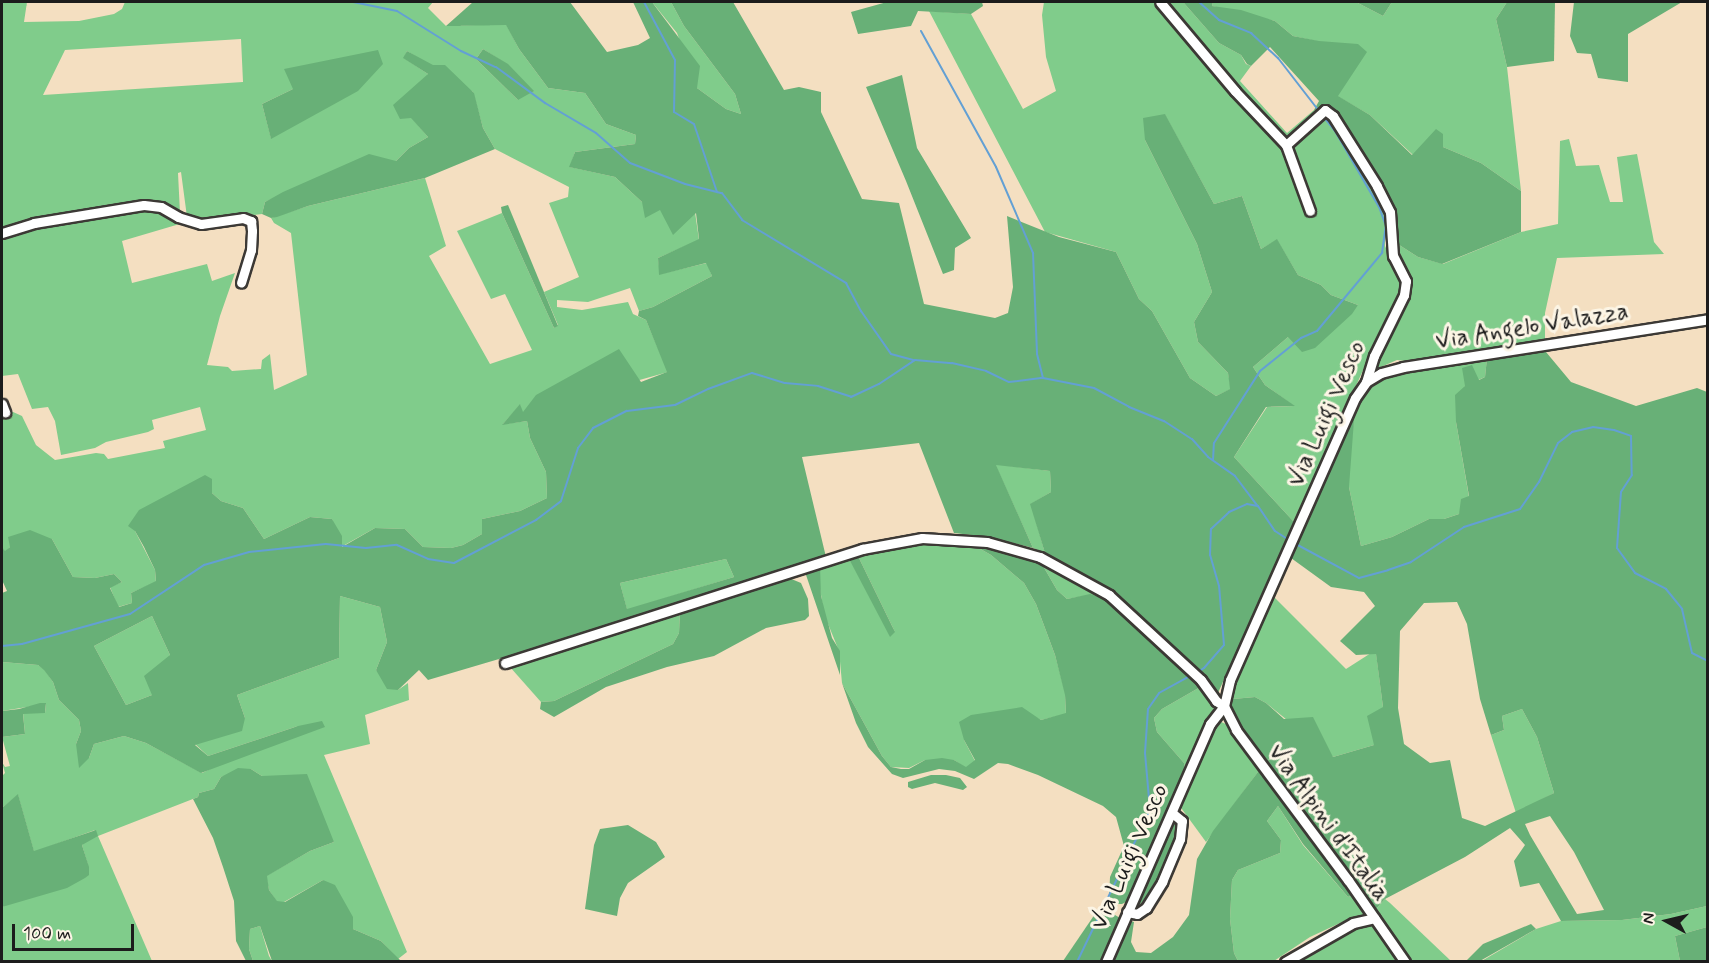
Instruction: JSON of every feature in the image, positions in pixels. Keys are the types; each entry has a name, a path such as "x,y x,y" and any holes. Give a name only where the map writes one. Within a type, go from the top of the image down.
{"street":[{"path":"1160,2 1235,91 1286,145 1310,211"},
{"name":"Via Luigi Vesco","path":"1106,962 1210,724 1224,706 1230,681 1355,398 1366,382 1374,356 1404,295 1406,281 1393,256 1389,236 1390,212 1377,186 1333,116 1325,110 1286,145"},
{"path":"2,233 34,223 144,205 161,207 178,217 201,224 243,218 251,221 252,231 251,250 241,283"},
{"name":"Via Angelo Valazza","path":"1366,382 1381,373 1403,367 1707,319"},
{"name":"Via Alpini d'Italia","path":"505,663 862,549 922,538 987,542 1040,557 1109,595 1188,665 1215,701 1224,706 1236,730 1404,962"},
{"path":"1127,912 1137,914 1146,908 1162,882 1180,839 1182,821 1172,813"},
{"path":"1285,962 1353,922 1374,918"}],"green space":[{"path":"2,2 27,2 24,22 79,21 114,14 122,9 125,2 433,2 428,8 446,26 506,24 519,49 548,88 585,93 606,124 636,135 635,144 575,152 570,167 615,177 642,202 659,210 695,212 699,240 658,258 660,274 707,263 712,276 653,307 639,311 630,288 588,302 557,300 557,307 582,310 628,302 633,314 646,320 668,372 522,413 520,405 503,424 527,421 530,438 546,472 547,498 520,511 482,519 482,534 463,545 451,548 423,547 405,529 375,528 341,547 332,519 310,517 264,539 243,508 221,501 212,493 212,479 135,531 155,570 156,582 131,593 132,603 118,607 110,587 122,582 114,574 95,578 73,577 52,539 10,547 5,552 2,547 2,407 22,416 36,445 55,460 96,453 104,454 108,459 165,448 163,441 206,430 200,407 152,420 154,429 148,432 106,442 95,448 61,455 55,421 48,407 32,409 18,374 2,376 2,236 35,226 144,208 160,209 183,223 122,241 132,283 207,264 212,281 235,273 220,316 207,365 228,367 232,371 261,369 262,360 270,354 274,390 307,375 291,233 274,223 271,218 308,206 425,178 446,246 429,256 490,364 532,350 505,294 491,299 457,231 502,213 554,328 558,325 544,292 579,277 549,203 568,197 569,187 495,149 483,128 473,92 407,51 404,58 428,74 411,117 428,137 409,148 396,161 315,179 265,202 262,214 201,221 187,217 181,172 178,173 180,213 134,203 33,219 2,230","holes":["241,39 243,82 43,95 65,50","483,49 508,65 518,100 476,59","293,89 271,138 262,104"]},
{"path":"473,2 570,2 607,52 638,45 650,38 633,2 652,2 700,66 697,88 726,109 741,114 735,94 684,26 671,2 733,2 784,90 799,87 821,92 821,112 862,199 899,203 924,304 995,318 1008,313 1013,287 1007,216 1059,237 1116,252 1139,299 1152,311 1190,378 1216,396 1230,389 1228,373 1198,342 1194,322 1212,292 1197,244 1145,140 1143,118 1165,114 1214,204 1242,196 1261,249 1277,239 1298,275 1321,285 1331,295 1358,305 1352,314 1315,348 1302,352 1288,337 1253,367 1265,385 1295,406 1266,407 1234,457 1294,522 1218,693 1194,664 1115,594 1045,553 1030,504 1051,492 1050,471 996,465 1033,548 989,537 954,533 919,443 802,457 826,557 630,620 428,680 419,670 398,690 387,689 376,670 387,642 380,607 340,596 339,658 237,695 245,718 242,731 195,745 208,756 298,726 322,721 325,727 201,773 146,743 124,736 94,744 89,758 79,768 76,744 81,731 79,720 59,700 53,682 38,665 2,662 2,593 7,591 2,580 2,547 5,551 10,547 8,537 30,530 52,539 73,577 95,578 114,574 122,582 110,588 119,607 132,603 131,593 156,581 155,570 144,547 135,531 128,526 139,510 205,475 212,479 212,493 221,501 243,508 264,539 310,517 332,519 342,536 342,547 375,528 405,529 423,547 451,548 463,545 482,534 482,519 520,511 547,498 546,472 530,438 527,421 502,425 520,404 523,412 536,395 619,349 641,382 667,372 646,320 638,316 639,311 653,307 712,276 706,263 659,275 658,258 699,239 696,213 673,235 660,210 645,218 642,202 615,177 569,167 575,152 635,144 636,135 606,124 585,93 548,88 519,49 506,25 446,26","holes":["726,559 734,577 627,609 620,583","152,616 170,655 144,676 152,695 126,705 94,646"]},
{"path":"652,2 671,2 684,26 735,94 741,114 726,109 697,88 677,33"},
{"path":"887,2 982,2 983,6 971,14 918,11 911,26 858,34 851,12"},
{"path":"1044,2 1183,2 1219,43 1241,55 1246,64 1251,66 1240,81 1287,133 1314,110 1327,112 1379,200 1386,216 1385,246 1402,282 1294,522 1234,457 1267,407 1294,406 1265,385 1253,367 1288,337 1358,305 1331,295 1321,285 1298,275 1277,240 1261,249 1242,196 1214,204 1165,115 1145,140 1197,244 1212,292 1194,322 1198,342 1228,373 1231,389 1216,396 1190,378 1152,311 1139,299 1116,252 1045,232 929,11 971,14 1023,109 1056,91 1046,57 1042,15"},
{"path":"1183,2 1213,2 1212,6 1241,10 1275,21 1293,36 1358,44 1367,52 1338,96 1370,115 1412,155 1436,129 1443,134 1443,147 1481,163 1521,191 1521,232 1442,264 1418,257 1393,241 1392,208 1327,112 1314,110 1319,101 1270,47 1251,66 1247,64 1241,55 1219,43"},
{"path":"1213,2 1356,2 1383,16 1392,2 1507,2 1496,19 1507,67 1521,191 1481,163 1443,147 1413,155 1370,115 1337,96 1366,52 1293,36 1275,21 1212,6"},
{"path":"1356,2 1392,2 1383,16"},
{"path":"1507,2 1555,2 1554,61 1507,67 1496,19"},
{"path":"1574,2 1682,2 1628,34 1628,82 1598,78 1591,54 1577,53 1570,36"},
{"path":"483,49 508,64 534,91 518,100 476,59"},
{"path":"378,50 383,64 358,91 271,139 262,104 293,89 284,69"},
{"path":"407,51 433,65 445,65 474,93 483,128 495,149 425,178 308,206 277,217 271,218 262,214 265,202 283,192 369,154 396,161 409,148 428,137 411,118 400,119 393,105 428,74 403,58"},
{"path":"902,75 917,148 971,238 955,248 954,270 943,274 866,87"},
{"path":"1569,139 1576,166 1599,165 1610,202 1623,202 1617,157 1637,154 1654,242 1664,254 1557,258 1545,313 1545,339 1406,361 1397,360 1374,370 1394,322 1408,301 1409,283 1393,241 1418,257 1443,264 1521,232 1558,224 1560,141"},
{"path":"508,205 558,326 554,328 502,213 501,207"},
{"path":"1545,347 1546,352 1571,382 1636,406 1697,388 1707,392 1707,906 1671,914 1622,920 1561,921 1539,883 1520,887 1514,861 1525,845 1510,828 1465,857 1385,899 1375,910 1237,726 1229,712 1233,699 1255,697 1266,703 1284,719 1313,717 1333,757 1374,745 1367,716 1383,707 1376,654 1356,655 1340,641 1375,606 1364,592 1331,587 1291,558 1355,407 1349,487 1361,546 1392,537 1429,519 1444,519 1459,514 1461,499 1469,496 1456,422 1455,395 1465,386 1462,368 1472,365 1479,380 1485,377 1487,358","holes":["1457,602 1467,624 1480,699 1491,735 1504,730 1502,716 1522,709 1537,737 1554,793 1485,826 1462,818 1450,760 1430,763 1404,744 1398,708 1400,631 1424,603","1550,816 1574,852 1604,910 1577,914 1530,835 1525,824"]},
{"path":"1487,358 1485,377 1465,386 1456,422 1469,497 1459,514 1444,519 1429,519 1392,537 1361,546 1349,487 1349,466 1355,407 1365,391 1378,379 1404,370"},
{"path":"995,464 1050,471 1051,492 1031,504 1045,553 1033,548"},
{"path":"924,540 977,547 991,555 1024,583 1036,604 1055,655 1065,692 1066,714 1041,720 1033,716 964,740 975,761 966,768 954,760 925,760 909,768 891,767 882,756 842,683 839,651 824,614 819,582 820,565 848,557 895,632 857,554"},
{"path":"924,540 983,544 1039,559 1057,590 1067,599 1090,594 1109,600 1202,686 1162,709 1154,718 1157,732 1184,763 1185,772 1130,900 1122,904 1113,904 1109,898 1110,877 1124,846 1116,817 1103,806 1038,775 1008,764 998,763 974,779 955,771 939,769 903,778 892,774 868,747 856,723 842,683 882,756 891,767 901,769 909,769 925,760 942,758 954,760 966,767 975,760 964,740 959,722 971,715 1022,707 1041,720 1066,713 1065,695 1055,655 1036,604 1024,583 991,555 977,547"},
{"path":"857,554 895,632 890,637 848,557"},
{"path":"726,559 734,577 627,610 620,583"},
{"path":"1039,559 1109,600 1090,595 1067,599 1057,590"},
{"path":"820,565 821,596 832,638 840,651 840,675 805,572"},
{"path":"789,578 801,583 808,599 809,616 805,620 766,628 714,656 667,667 606,687 554,717 540,709 541,702 554,701 673,644 679,633 680,611"},
{"path":"1272,595 1346,669 1371,653 1376,653 1383,707 1374,745 1333,757 1266,703 1255,697 1233,699 1234,685"},
{"path":"340,596 380,607 387,642 376,670 398,690 408,683 409,700 365,715 370,744 324,755 407,952 398,959 381,941 353,929 323,880 284,902 277,902 269,890 266,876 310,851 334,842 280,776 262,776 251,769 221,777 214,789 199,793 198,797 98,836 152,961 2,961 2,907 88,865 82,845 95,830 34,852 18,795 2,808 2,776 5,773 2,762 5,767 10,766 2,737 25,734 23,713 45,713 46,704 2,711 2,662 38,665 44,669 53,682 59,700 79,720 81,731 76,744 89,758 94,744 124,736 146,743 202,773 298,726 208,756 195,744 245,718 237,695 339,658"},
{"path":"680,611 679,633 673,644 554,701 541,702 510,667"},
{"path":"152,616 170,655 152,695 126,705 94,646"},
{"path":"1202,686 1215,706 1185,772 1184,763 1157,732 1154,718 1162,709"},
{"path":"46,703 45,713 23,714 25,734 2,737 2,711"},
{"path":"1522,709 1537,737 1554,793 1516,813 1491,735 1504,730 1502,716"},
{"path":"1221,722 1226,724 1261,768 1206,842 1179,805 1212,729"},
{"path":"238,768 251,769 262,776 307,774 334,842 310,851 267,876 269,890 277,901 285,902 323,880 335,885 353,917 353,929 381,941 401,961 272,961 260,926 250,929 249,949 253,961 246,961 236,941 234,901 223,867 213,838 193,799 198,797 199,793 214,789 221,777"},
{"path":"1261,768 1353,894 1348,897 1303,844 1278,806 1267,821 1281,840 1280,853 1238,870 1232,880 1230,919 1234,953 1238,961 1109,962 1127,920 1134,922 1131,942 1136,952 1151,953 1173,937 1189,915 1197,859 1213,831"},
{"path":"931,775 960,778 967,787 963,790 935,783 912,789 908,787 908,782"},
{"path":"18,794 34,851 96,830 98,836 82,845 89,867 89,875 85,878 67,888 2,907 2,808"},
{"path":"1278,806 1303,845 1348,897 1353,894 1367,914 1353,917 1310,937 1274,961 1238,961 1234,953 1230,919 1232,880 1238,870 1280,853 1281,840 1267,821"},
{"path":"1172,818 1178,826 1176,839 1162,877 1149,896 1139,905 1135,903"},
{"path":"628,825 656,842 665,857 628,883 620,898 617,916 585,909 594,845 600,829"},
{"path":"1385,899 1451,961 1408,961 1375,910"},
{"path":"1707,906 1707,927 1675,936 1680,961 1480,962 1536,929 1561,921 1622,920 1671,914"},
{"path":"1105,909 1120,918 1101,961 1063,961 1095,914"},
{"path":"1373,923 1399,961 1293,962 1343,933"},
{"path":"1531,924 1536,929 1480,961 1466,961 1483,944"},
{"path":"260,926 272,961 253,961 249,949 250,929"},
{"path":"1707,927 1707,961 1680,961 1675,936"}],"waterway":[{"path":"353,2 397,11 461,51 496,67 545,103 596,133 630,163 685,184 722,193 742,220 846,283 861,311 891,354 914,360"},
{"path":"644,2 675,60 674,112 694,124 717,192"},
{"path":"1199,2 1219,20 1251,33 1278,58 1319,111"},
{"path":"921,31 996,167 1033,253 1037,354 1043,378"},
{"path":"1213,460 1214,443 1260,371 1301,338 1317,331 1382,253 1386,226 1379,207 1335,131 1322,115"},
{"path":"2,646 22,644 130,614 204,565 249,552 326,544 366,548 397,545 428,559 454,563 536,520 561,501 578,448 593,428 627,411 675,405 708,389 752,373 785,383 818,386 851,397 879,384 915,360 952,363 986,371 1009,382 1043,378 1094,388 1129,407 1164,421 1192,439 1208,457 1235,476 1258,506"},
{"path":"1294,543 1359,578 1411,562 1464,527 1520,509 1539,482 1558,443 1572,432 1593,427 1614,430 1631,436 1632,475 1621,492 1617,548 1635,573 1666,589 1682,609 1692,653 1708,661"},
{"path":"1198,672 1224,645 1219,586 1210,555 1211,529 1229,512 1247,504 1258,506 1275,531 1289,540"},
{"path":"1077,962 1150,810 1145,753 1148,709 1159,693 1190,676"}]}
